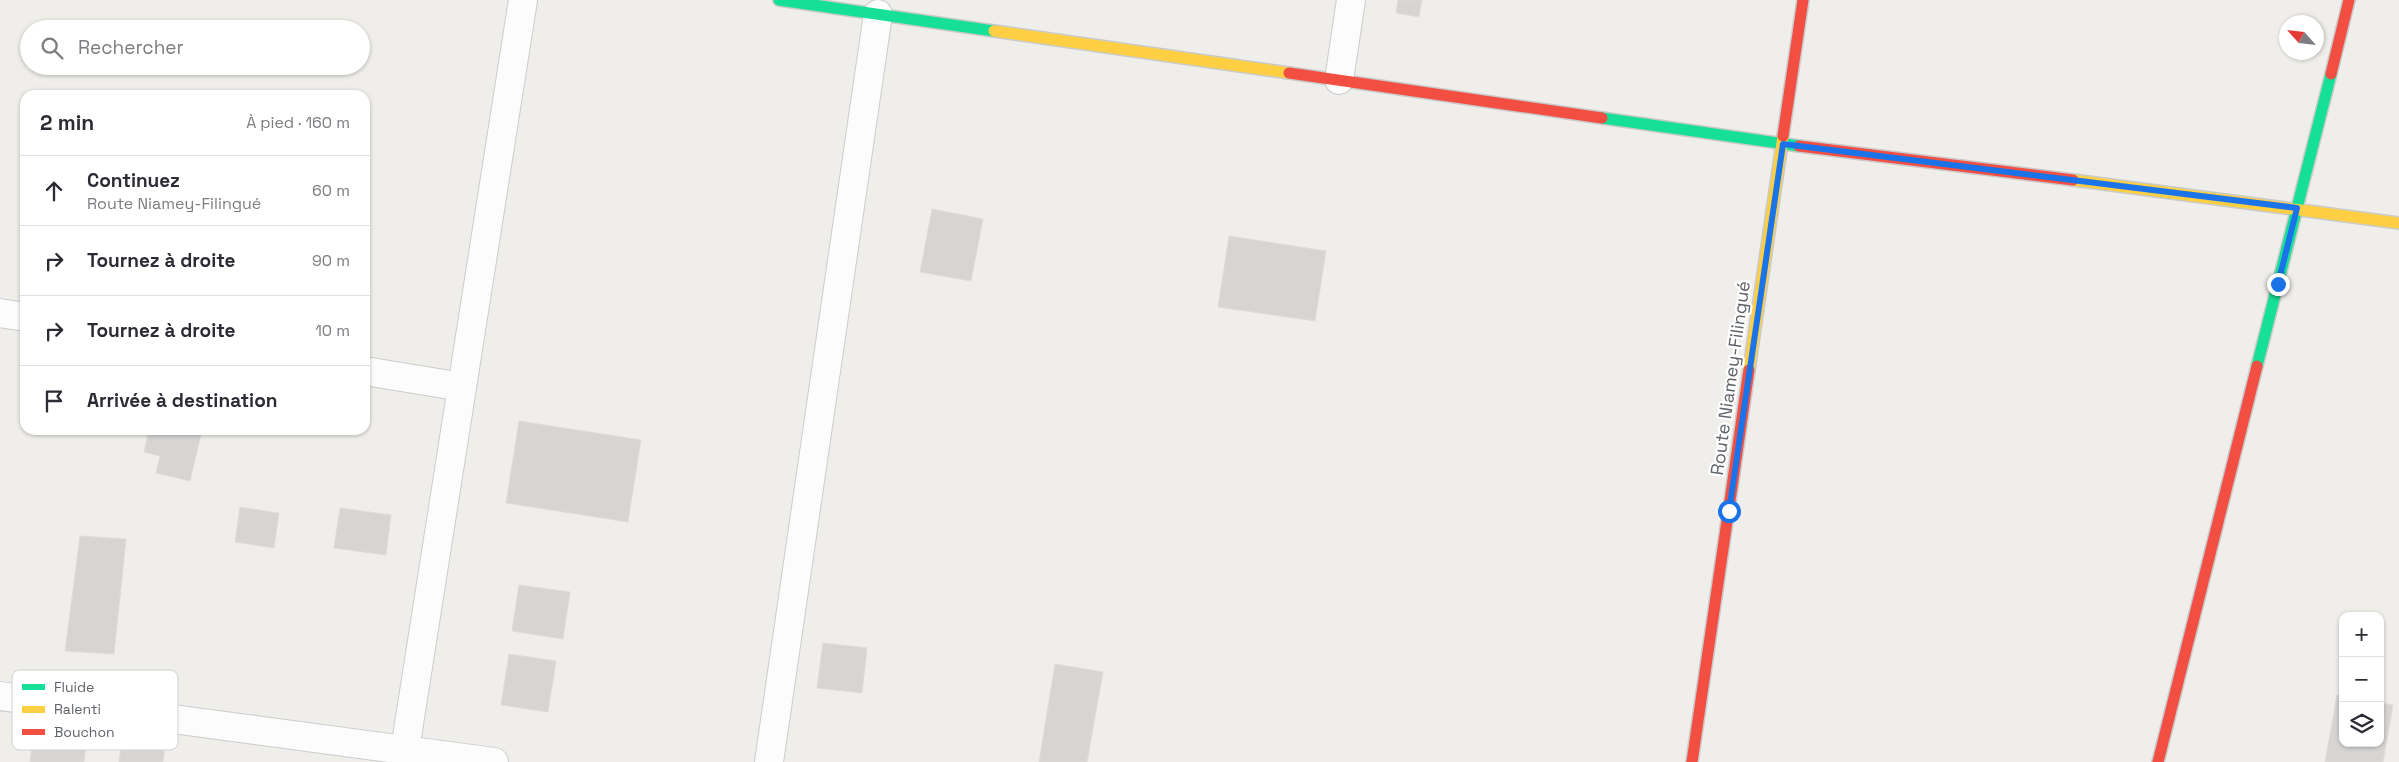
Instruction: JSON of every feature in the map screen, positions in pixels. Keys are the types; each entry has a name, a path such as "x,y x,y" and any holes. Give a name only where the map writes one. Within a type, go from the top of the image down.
{"street":[{"path":"404,756 523,0"},
{"path":"783,0 1783,144 2297,208 2399,223"},
{"path":"1339,80 1351,0"},
{"name":"Route Niamey-Filingué","path":"1692,762 1803,0"},
{"path":"2158,762 2349,0"},
{"path":"769,762 878,14"},
{"path":"0,313 20,316"},
{"path":"370,372 462,387"},
{"path":"178,722 404,756 494,762"}],"building":[{"path":"1398,0 1422,0 1419,17 1396,13"},
{"path":"932,209 983,219 971,281 920,272"},
{"path":"1229,236 1326,251 1315,321 1218,307"},
{"path":"519,421 641,440 628,522 506,503"},
{"path":"148,435 201,435 190,481 156,473 160,456 144,452"},
{"path":"240,507 279,513 274,548 235,542"},
{"path":"340,508 391,515 386,555 334,548"},
{"path":"80,536 126,539 114,654 65,651"},
{"path":"519,585 570,592 563,639 512,631"},
{"path":"823,643 867,648 862,693 817,688"},
{"path":"509,654 556,661 548,712 501,705"},
{"path":"1055,664 1103,672 1087,762 1039,762"},
{"path":"2337,695 2339,695 2339,747 2384,747 2384,704 2393,705 2383,762 2325,762"},
{"path":"31,750 85,750 84,762 30,762"},
{"path":"121,750 164,750 163,762 119,762"}],"traffic: fast":[{"path":"779,0 994,31"},
{"path":"2257,366 2331,74"},
{"path":"1602,118 1799,146"}],"traffic: slow":[{"path":"994,31 1289,73"},
{"path":"1749,370 1783,136"},
{"path":"2073,180 2399,223"}],"traffic: jam":[{"path":"1783,136 1803,0"},
{"path":"2331,74 2349,0"},
{"path":"1289,73 1602,118"},
{"path":"1799,146 2073,180"},
{"path":"2158,762 2257,366"},
{"path":"1692,762 1749,370"}],"route":[{"path":"1729,511 1783,144 2297,208 2278,284"}]}
